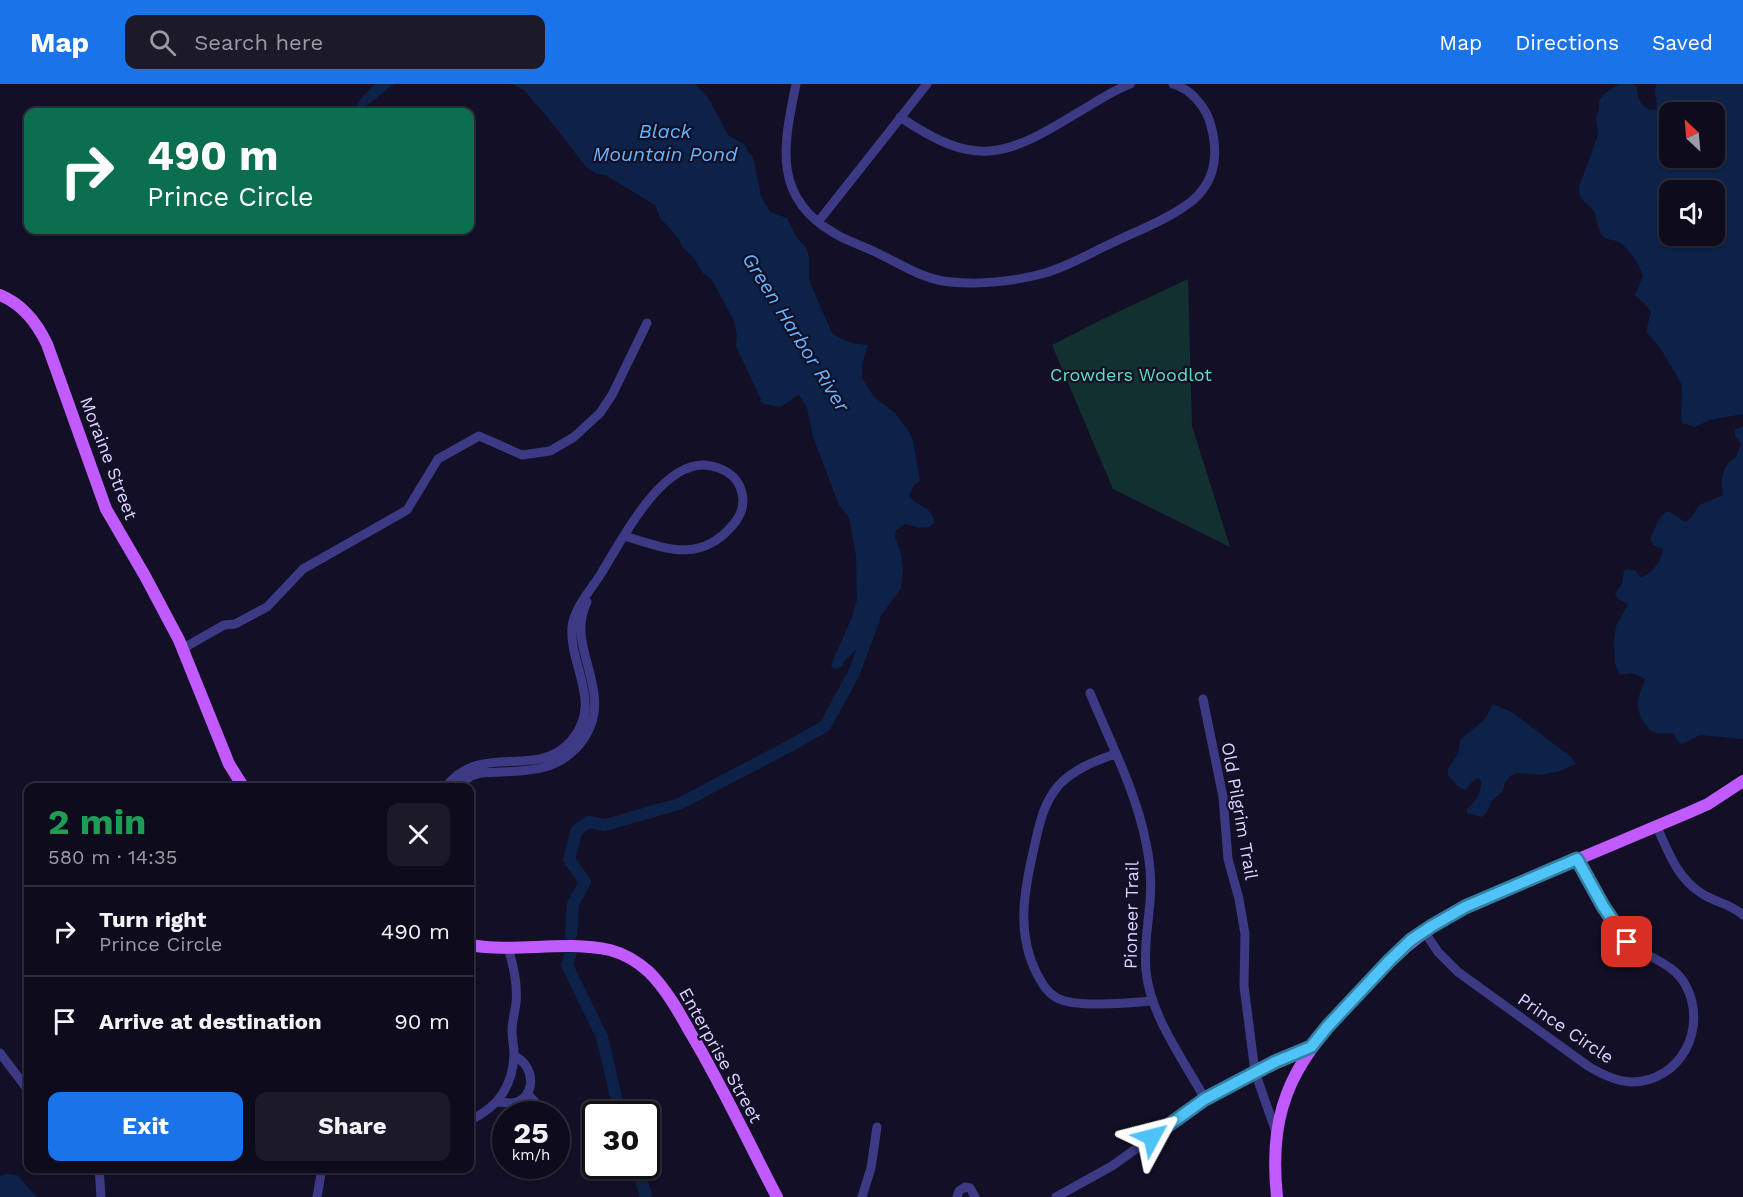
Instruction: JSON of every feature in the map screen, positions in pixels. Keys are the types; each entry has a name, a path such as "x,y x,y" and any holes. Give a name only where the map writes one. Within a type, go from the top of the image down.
{"main road":[{"name":"Moraine Street","path":"0,296 12,301 25,312 41,333 53,359 106,509 181,645"},
{"path":"181,645 228,764 241,783"},
{"path":"1277,1197 1274,1153 1276,1132 1290,1084 1311,1047 1328,1026 1406,945 1424,931 1465,907 1708,804 1743,782"},
{"name":"Enterprise Street","path":"474,945 508,947 564,945 598,948 628,957 649,972 669,998 702,1052 777,1197"}],"street":[{"path":"796,84 785,147 788,179 798,201 818,222 834,233 923,275 947,282 994,282 1057,269 1185,207 1207,183 1214,154 1207,113 1197,100 1180,85"},
{"path":"818,222 927,84"},
{"path":"900,117 949,145 979,151 999,151 1020,145 1114,90 1130,84"},
{"path":"181,645 224,625 235,624 267,607 303,569 407,510 438,459 479,436 522,455 550,451 574,437 600,413 612,395 647,323"},
{"path":"449,783 452,779 489,762 525,766 548,757 563,748 584,728 585,698 579,648 572,625 577,610 635,516 650,498 677,474 697,465 717,467 728,472 740,486 743,504 740,514 727,532 707,545 695,550 677,550 624,536"},
{"name":"Pioneer Trail","path":"1090,693 1137,809 1150,863 1149,912 1145,950 1152,1001 1205,1099"},
{"name":"Old Pilgrim Trail","path":"1203,699 1223,797 1228,859 1245,933 1244,986 1255,1072 1276,1132"},
{"path":"1115,754 1074,772 1051,797 1039,825 1027,877 1023,904 1024,930 1035,969 1047,991 1059,999 1079,1003 1152,1001"},
{"path":"460,783 470,772"},
{"path":"1656,827 1679,873 1691,886 1700,893 1737,909 1743,915"},
{"name":"Prince Circle","path":"1424,931 1438,952 1458,972 1588,1066 1606,1077 1624,1081 1642,1081 1651,1078 1672,1066 1687,1048 1696,1019 1692,997 1678,974 1632,946 1622,936 1577,859"},
{"path":"498,1101 508,1085 514,1056 512,1032 516,991 508,947"},
{"path":"1056,1197 1112,1166 1205,1099 1255,1072 1311,1047"},
{"path":"0,1053 24,1085"},
{"path":"514,1056 526,1062 531,1080 527,1093 516,1101"},
{"path":"527,1093 535,1101"},
{"path":"474,1117 492,1105"},
{"path":"862,1197 871,1168 877,1127"},
{"path":"99,1173 101,1197"},
{"path":"317,1197 321,1173"},
{"path":"957,1197 959,1191 965,1187 970,1188 975,1197"}],"green space":[{"name":"Crowders Woodlot","path":"1188,279 1192,426 1230,547 1113,489 1052,345"}],"water":[{"path":"375,84 394,84 364,108 355,108"},
{"name":"Black Mountain Pond","path":"512,84 695,84 709,99 728,135 745,145 753,157 761,196 770,212 787,218 797,238 806,247 809,257 809,280 832,333 849,342 868,345 862,365 862,378 874,397 895,413 909,432 913,441 920,481 914,485 909,496 928,510 934,523 924,528 905,524 896,530 895,537 903,569 901,588 857,649 840,668 834,669 831,665 857,600 856,556 849,518 839,505 813,437 807,408 801,397 798,395 781,407 763,404 736,346 737,335 734,321 712,280 703,273 693,257 682,247 679,239 660,218 656,206 606,175 597,174 586,167 524,90"},
{"path":"1619,84 1632,84 1637,87 1643,106 1650,110 1656,109 1657,84 1743,84 1743,414 1710,420 1695,427 1682,423 1682,385 1661,349 1646,332 1651,312 1635,295 1643,276 1641,271 1623,245 1602,235 1594,212 1581,198 1579,187 1598,135 1596,118 1599,101 1604,94"},
{"path":"1743,426 1743,739 1700,735 1682,744 1674,734 1657,733 1645,724 1638,707 1645,679 1633,673 1620,675 1615,664 1616,626 1628,604 1618,599 1615,593 1622,584 1624,571 1627,569 1636,571 1639,576 1643,577 1659,562 1663,549 1653,545 1650,539 1659,519 1666,512 1670,512 1685,522 1691,518 1699,505 1723,495 1723,473 1731,460 1736,457 1741,444 1735,436 1735,430"},
{"path":"1493,704 1512,712 1571,757 1576,764 1560,771 1541,775 1517,773 1510,776 1502,792 1491,802 1482,817 1467,813 1467,809 1479,793 1481,780 1478,778 1473,781 1465,790 1448,775 1448,768 1458,754 1460,740 1485,719"},
{"path":"17,1175 37,1197 0,1197 0,1176"}],"waterway":[{"name":"Green Harbor River","path":"571,935 573,904 585,882 569,859 577,830 589,822 605,825 679,804 825,726 854,673 874,619"},
{"name":"Green Harbor River","path":"572,949 567,965 602,1037 617,1101"},
{"name":"Green Harbor River","path":"641,1179 645,1197"}],"route":[{"path":"1152,1137 1205,1099 1275,1062 1311,1047 1389,961 1411,940 1432,926 1465,907 1577,859 1603,906 1627,942"}]}
